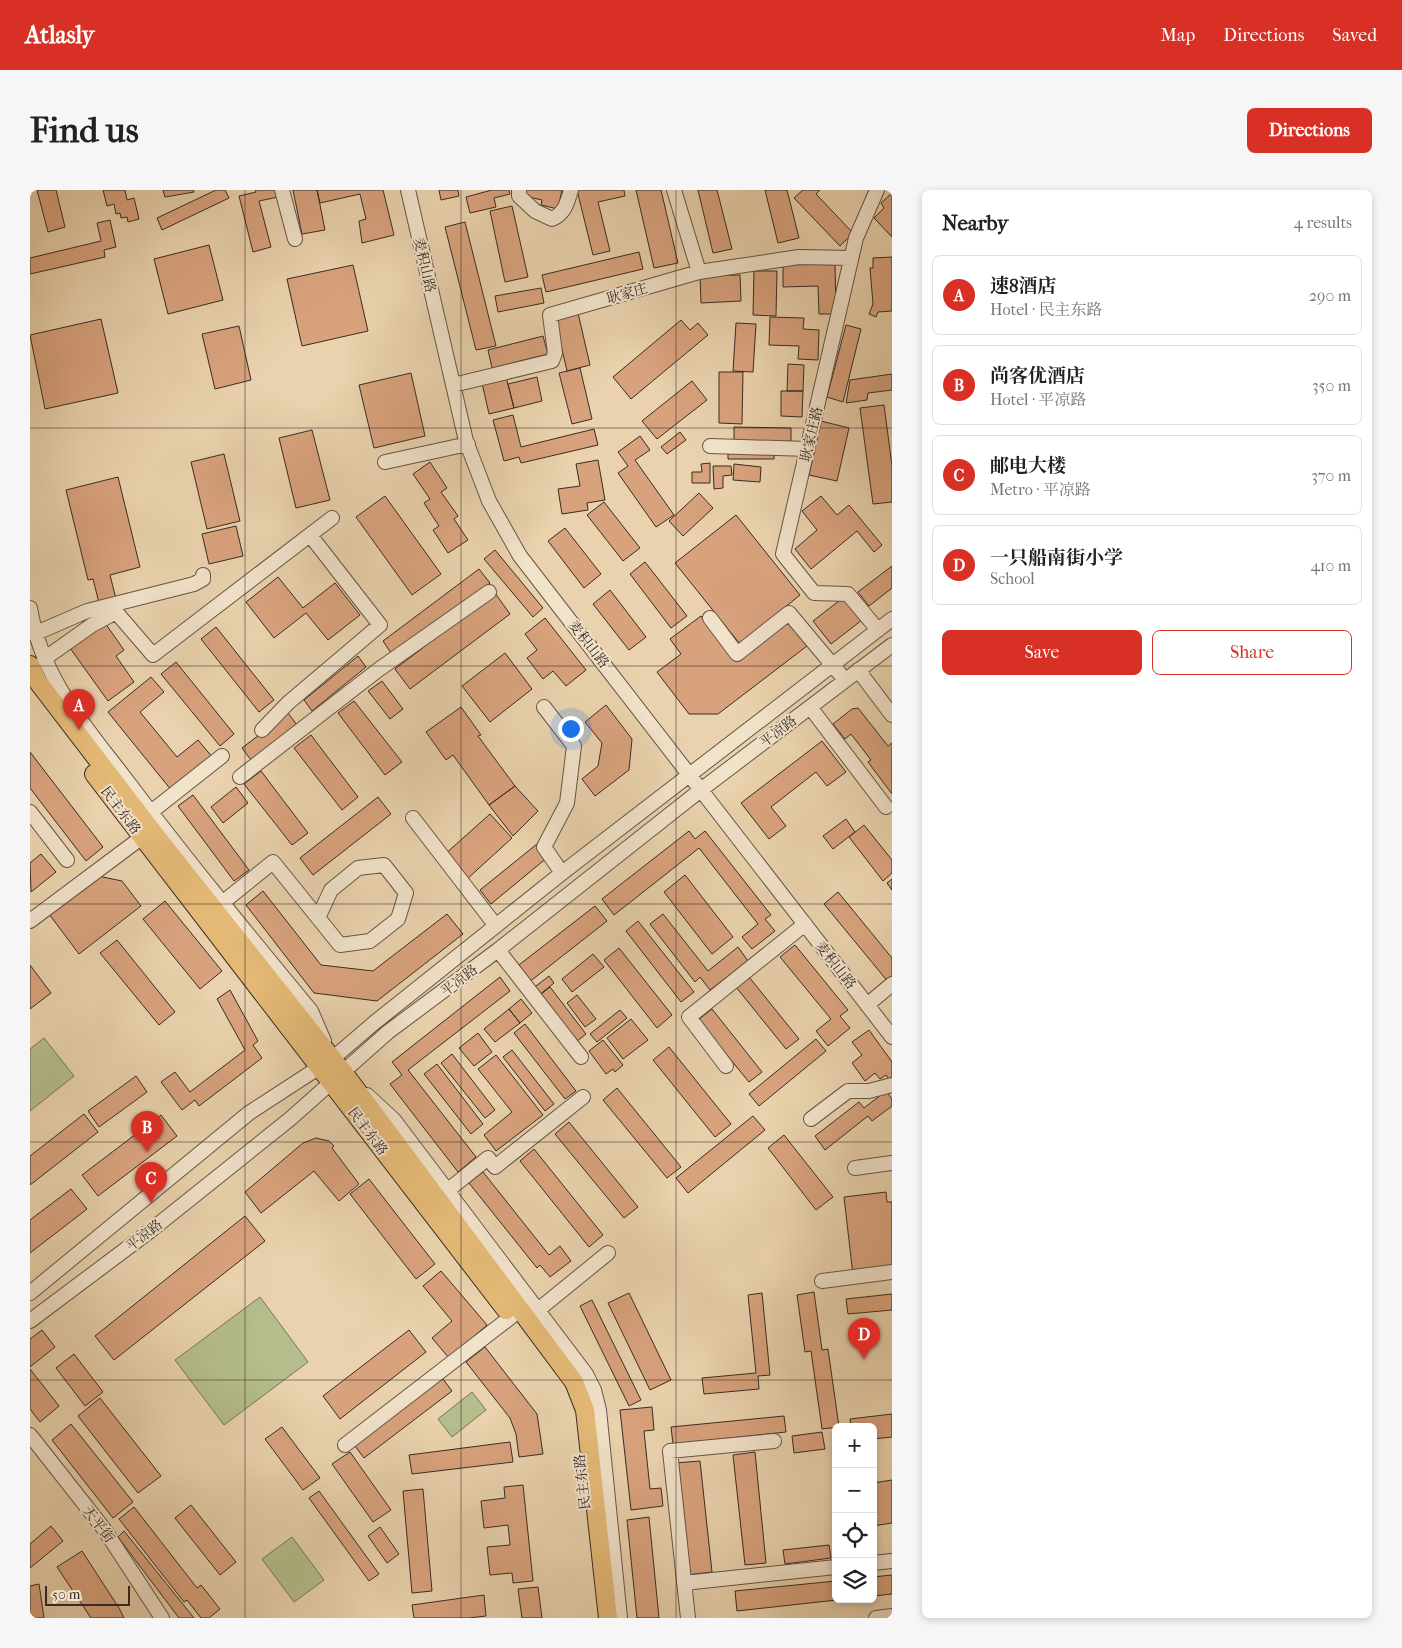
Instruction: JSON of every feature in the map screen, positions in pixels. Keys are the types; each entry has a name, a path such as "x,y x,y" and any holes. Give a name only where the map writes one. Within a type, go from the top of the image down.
{"main road":[{"name":"民主东路","path":"37,662 38,682 332,1070 574,1382 581,1395 584,1410 608,1618"},
{"name":"民主东路","path":"30,688 141,838 332,1070 511,1317 565,1388 574,1410 597,1618"}],"street":[{"path":"282,190 295,239"},
{"name":"麦积山路","path":"408,190 468,444 489,501 520,556 702,789 892,1038"},
{"path":"519,190 520,196 535,211 552,219 560,216 566,208 571,190"},
{"path":"674,190 699,272"},
{"name":"耿家庄路","path":"877,190 856,238 783,554 814,593 848,594 878,630"},
{"name":"耿家庄","path":"453,385 552,361 555,353 550,315 699,272 799,257 851,258"},
{"path":"385,462 468,444"},
{"path":"710,446 808,449"},
{"path":"37,662 92,625 116,612 153,655 332,518"},
{"path":"262,730 288,703 380,624 310,535"},
{"path":"34,634 87,611 194,584 203,579 204,575"},
{"path":"240,777 378,670 489,592"},
{"name":"民主东路","path":"30,608 37,662 222,903 311,1011 332,1070 394,1120 586,1374 594,1390 599,1410 620,1618"},
{"path":"710,618 737,654 789,613 845,680"},
{"name":"平凉路","path":"30,1321 150,1231 496,926 892,619"},
{"name":"平凉路","path":"30,1293 250,1113 332,1070 388,1032 498,950 702,789 892,644"},
{"path":"858,670 892,714"},
{"path":"544,707 574,746 568,804 544,848 562,873"},
{"path":"810,707 886,807"},
{"path":"151,812 222,756"},
{"path":"30,812 67,860"},
{"path":"413,818 496,926"},
{"path":"30,921 141,838"},
{"path":"222,903 273,862 318,918 340,945 370,941 398,919 406,893 384,865 358,868 331,890 318,918"},
{"path":"726,1066 689,1017 805,924"},
{"path":"498,950 581,1057"},
{"path":"867,1005 892,984"},
{"path":"811,1118 848,1092 869,1091 892,1085"},
{"path":"447,1191 488,1158 495,1167 583,1097"},
{"path":"855,1168 892,1163"},
{"path":"538,1310 608,1253"},
{"path":"822,1281 892,1272"},
{"path":"345,1445 511,1317"},
{"name":"天平街","path":"30,1435 104,1530 162,1618"},
{"path":"688,1618 670,1452 774,1441"},
{"path":"877,1563 892,1561"},
{"path":"684,1583 832,1567"},
{"path":"876,1618 892,1616"}],"green space":[{"path":"44,1038 74,1076 30,1111 30,1049"},
{"path":"260,1297 308,1362 224,1425 175,1360"},
{"path":"472,1392 486,1410 452,1437 438,1419"},
{"path":"292,1537 324,1580 294,1602 262,1559"}],"building":[{"path":"37,190 56,190 65,227 48,232"},
{"path":"103,190 125,190 127,200 134,198 139,219 128,222 127,217 121,218 120,213 116,214 114,204 107,206"},
{"path":"163,190 193,190 194,192 165,197"},
{"path":"216,190 225,190 229,198 162,230 157,218"},
{"path":"255,190 276,190 278,197 259,201 271,247 253,252 239,196 256,192"},
{"path":"293,190 317,190 325,230 302,234"},
{"path":"317,190 383,190 394,235 362,243 359,221 366,219 360,194 320,203"},
{"path":"439,190 458,190 459,196 441,200"},
{"path":"492,190 509,190 510,194 494,198 496,207 470,213 466,197"},
{"path":"525,190 562,190 558,209 541,205 542,200 524,196"},
{"path":"577,190 624,190 625,196 598,202 610,251 593,255"},
{"path":"636,190 661,190 678,263 654,268"},
{"path":"698,190 717,190 732,249 713,253"},
{"path":"765,190 787,190 799,238 778,243"},
{"path":"803,190 820,190 816,194 853,233 840,246 794,198"},
{"path":"892,193 892,237 874,218 884,208 881,203"},
{"path":"512,206 528,277 505,282 490,211"},
{"path":"110,220 116,247 104,250 105,257 30,274 30,258 101,241 97,223"},
{"path":"465,222 496,346 476,350 445,227"},
{"path":"209,245 223,300 168,314 154,259"},
{"path":"639,252 643,269 546,292 542,275"},
{"path":"892,257 892,311 878,312 876,317 869,314 873,304 870,268 873,268 873,258"},
{"path":"835,264 836,314 819,314 818,286 783,287 783,265"},
{"path":"353,265 368,331 302,346 287,279"},
{"path":"754,271 777,271 776,316 753,315"},
{"path":"740,275 741,301 701,303 700,276"},
{"path":"541,288 544,303 498,312 495,296"},
{"path":"578,313 590,365 567,371 555,319"},
{"path":"770,317 804,318 803,329 819,330 818,360 798,359 799,346 769,345"},
{"path":"101,319 118,393 45,409 30,335"},
{"path":"681,320 690,330 698,323 708,335 631,399 613,377"},
{"path":"736,323 756,324 753,372 733,371"},
{"path":"846,325 861,329 843,402 827,397"},
{"path":"239,326 251,380 215,389 202,334"},
{"path":"543,336 548,354 492,368 488,350"},
{"path":"788,364 804,365 803,391 787,391"},
{"path":"580,368 592,419 572,424 559,373"},
{"path":"719,372 743,372 742,424 719,423"},
{"path":"411,373 425,436 374,448 359,385"},
{"path":"892,374 892,390 868,393 867,400 846,403 850,380"},
{"path":"506,377 514,408 489,414 482,383"},
{"path":"537,377 542,401 514,408 508,384"},
{"path":"692,381 707,400 657,439 642,421"},
{"path":"781,391 803,391 802,417 781,416"},
{"path":"884,405 892,466 892,502 873,504 860,408"},
{"path":"513,415 521,447 594,429 598,445 521,463 519,457 504,461 493,420"},
{"path":"821,421 849,428 837,481 809,475"},
{"path":"734,427 791,428 791,444 734,443"},
{"path":"312,430 330,500 296,508 279,438"},
{"path":"680,432 686,440 667,454 661,447"},
{"path":"640,436 650,450 635,460 674,515 656,527 618,473 628,466 618,452"},
{"path":"728,450 774,451 774,459 728,459"},
{"path":"224,454 240,521 207,529 191,462"},
{"path":"598,460 605,500 587,503 588,510 562,514 558,489 580,486 576,464"},
{"path":"430,462 447,488 441,492 458,516 454,519 468,540 448,553 433,530 439,526 424,503 430,499 413,474"},
{"path":"710,463 710,483 692,483 692,472 702,472 701,464"},
{"path":"734,464 761,467 760,482 733,480"},
{"path":"713,466 731,466 732,475 723,476 723,488 714,489"},
{"path":"118,477 140,567 110,575 116,599 99,603 93,579 88,580 66,490"},
{"path":"699,493 713,508 683,536 669,521"},
{"path":"385,496 441,574 412,595 356,517"},
{"path":"821,496 837,515 849,505 882,545 874,552 857,531 811,569 795,549 817,530 802,511"},
{"path":"604,502 640,548 623,561 587,515"},
{"path":"736,515 800,595 740,644 675,563"},
{"path":"236,526 243,556 209,564 202,534"},
{"path":"565,528 601,574 584,588 548,541"},
{"path":"495,550 543,608 533,617 484,559"},
{"path":"645,562 687,616 671,628 630,574"},
{"path":"892,566 892,588 869,606 858,592"},
{"path":"479,569 490,583 393,656 383,641"},
{"path":"278,577 303,608 335,583 360,615 328,640 306,613 274,638 246,602"},
{"path":"610,590 646,637 629,650 593,604"},
{"path":"495,593 510,614 410,689 395,669"},
{"path":"844,597 862,620 831,644 813,621"},
{"path":"701,616 736,662 788,622 807,646 718,714 689,714 657,672 681,654 670,639"},
{"path":"545,618 586,670 566,686 553,671 543,679 527,658 537,650 525,634"},
{"path":"105,623 124,650 116,656 134,682 108,701 70,648"},
{"path":"216,627 274,700 259,712 201,639"},
{"path":"505,653 532,689 490,722 462,686"},
{"path":"358,656 366,667 312,711 304,700"},
{"path":"176,662 234,734 220,746 161,674"},
{"path":"151,677 164,692 140,712 177,757 198,740 213,758 172,791 108,712"},
{"path":"382,681 403,709 390,719 368,691"},
{"path":"354,701 402,762 385,775 338,713"},
{"path":"606,705 632,739 629,770 595,796 582,779 598,766 602,743 585,722"},
{"path":"461,707 481,735 478,736 515,786 489,805 453,755 446,760 426,732"},
{"path":"858,708 888,746 892,743 892,794 868,762 871,760 851,734 845,739 833,724 852,709"},
{"path":"288,713 297,725 251,760 242,748"},
{"path":"311,735 358,797 342,810 294,748"},
{"path":"822,741 846,772 827,786 816,772 771,807 786,826 769,839 741,803"},
{"path":"30,752 103,847 86,861 30,788"},
{"path":"261,771 308,833 292,845 244,784"},
{"path":"515,786 538,811 513,836 489,805"},
{"path":"236,787 248,803 223,823 211,807"},
{"path":"193,795 249,870 234,881 178,806"},
{"path":"378,797 391,814 313,875 300,858"},
{"path":"490,814 512,838 466,880 444,855"},
{"path":"846,819 855,832 833,849 823,836"},
{"path":"864,825 892,860 892,873 883,881 849,837"},
{"path":"689,831 695,839 705,831 771,915 765,919 775,931 752,949 742,937 758,924 699,848 614,915 602,899"},
{"path":"537,844 548,857 491,904 480,890"},
{"path":"41,854 56,872 31,892 30,863"},
{"path":"685,875 733,937 712,954 664,892"},
{"path":"98,876 122,881 141,906 79,954 49,914"},
{"path":"892,879 892,890 887,883"},
{"path":"263,891 321,965 373,971 447,914 463,934 377,1001 314,993 246,905"},
{"path":"838,892 892,958 892,980 889,983 824,904"},
{"path":"165,901 222,971 200,989 143,919"},
{"path":"595,906 607,921 528,983 515,968"},
{"path":"663,914 708,971 738,947 748,961 710,990 700,977 695,982 650,924"},
{"path":"638,921 694,992 681,1002 626,931"},
{"path":"117,940 175,1012 159,1025 100,953"},
{"path":"795,945 848,1010 840,1016 850,1028 828,1046 816,1031 831,1019 780,957"},
{"path":"619,948 672,1015 657,1028 604,960"},
{"path":"593,954 604,967 572,992 562,979"},
{"path":"30,965 51,993 30,1009"},
{"path":"549,976 554,983 538,996 532,989"},
{"path":"500,977 510,991 408,1070 476,1157 458,1172 390,1084 402,1075 392,1062"},
{"path":"749,977 799,1039 786,1049 736,987"},
{"path":"550,987 586,1034 576,1042 540,995"},
{"path":"230,990 258,1041 253,1045 262,1058 199,1106 195,1100 182,1110 161,1082 175,1072 190,1092 245,1050 217,999"},
{"path":"577,995 596,1019 585,1027 567,1003"},
{"path":"521,999 532,1013 520,1023 509,1009"},
{"path":"509,1009 520,1023 495,1042 484,1029"},
{"path":"712,1009 762,1072 749,1082 698,1020"},
{"path":"620,1010 627,1018 597,1042 590,1034"},
{"path":"631,1019 648,1040 623,1059 607,1038"},
{"path":"525,1024 576,1091 565,1099 514,1033"},
{"path":"869,1030 892,1062 892,1079 890,1081 886,1075 880,1079 875,1073 865,1081 852,1063 862,1055 852,1042"},
{"path":"478,1033 492,1052 474,1066 459,1048"},
{"path":"816,1039 826,1051 759,1106 749,1094"},
{"path":"603,1040 623,1065 615,1072 613,1069 606,1074 589,1051"},
{"path":"669,1047 731,1124 715,1137 653,1060"},
{"path":"512,1050 554,1104 545,1111 503,1057"},
{"path":"452,1054 495,1110 485,1118 441,1063"},
{"path":"496,1055 543,1115 496,1151 484,1135 512,1112 478,1069"},
{"path":"437,1064 483,1124 471,1134 424,1074"},
{"path":"136,1076 147,1092 99,1127 88,1111"},
{"path":"617,1088 681,1167 667,1178 603,1100"},
{"path":"886,1091 892,1099 892,1106 872,1121 868,1116 825,1150 815,1136 859,1102 864,1108"},
{"path":"84,1114 98,1132 30,1185 30,1156"},
{"path":"161,1115 177,1136 98,1196 82,1175"},
{"path":"753,1116 765,1130 688,1193 676,1178"},
{"path":"569,1122 638,1207 624,1218 555,1134"},
{"path":"784,1135 833,1197 816,1210 768,1148"},
{"path":"316,1138 329,1141 334,1146 332,1148 359,1184 339,1201 314,1171 261,1213 245,1192 303,1143"},
{"path":"534,1149 603,1235 589,1247 520,1161"},
{"path":"483,1172 549,1255 560,1246 571,1261 550,1277 540,1265 537,1268 469,1183"},
{"path":"369,1179 435,1264 416,1279 350,1194"},
{"path":"71,1189 87,1209 30,1253 30,1220"},
{"path":"886,1192 887,1202 892,1202 892,1270 853,1275 844,1197"},
{"path":"245,1216 265,1241 114,1360 95,1336"},
{"path":"441,1271 487,1325 449,1358 432,1338 452,1321 423,1286"},
{"path":"814,1292 822,1350 828,1349 838,1423 832,1423 832,1428 822,1429 811,1351 805,1352 797,1295"},
{"path":"629,1293 671,1380 650,1390 608,1303"},
{"path":"762,1293 770,1375 758,1376 759,1389 704,1394 702,1378 756,1373 748,1295"},
{"path":"892,1294 892,1310 848,1314 846,1299"},
{"path":"592,1300 641,1400 629,1406 580,1306"},
{"path":"42,1330 55,1347 30,1367 30,1339"},
{"path":"409,1330 426,1352 340,1419 323,1396"},
{"path":"485,1347 537,1414 543,1454 519,1457 516,1434 510,1418 466,1362"},
{"path":"74,1354 103,1392 85,1406 56,1368"},
{"path":"30,1369 59,1406 40,1422 30,1409"},
{"path":"440,1375 452,1391 364,1458 352,1442"},
{"path":"100,1398 161,1476 138,1493 78,1416"},
{"path":"652,1407 654,1430 644,1431 650,1489 661,1488 663,1506 631,1510 620,1410"},
{"path":"892,1414 892,1437 877,1439 877,1423 850,1423 850,1419"},
{"path":"784,1416 786,1432 673,1444 671,1427"},
{"path":"71,1424 133,1502 113,1518 52,1440"},
{"path":"282,1427 320,1478 303,1490 265,1439"},
{"path":"822,1432 825,1449 794,1453 792,1436"},
{"path":"510,1442 513,1462 412,1474 409,1455"},
{"path":"350,1452 391,1510 373,1522 332,1464"},
{"path":"755,1452 766,1563 745,1565 733,1455"},
{"path":"700,1461 712,1572 687,1575 675,1463"},
{"path":"892,1480 892,1523 877,1525 877,1482"},
{"path":"523,1485 533,1581 513,1583 512,1573 490,1575 487,1547 510,1545 508,1525 484,1528 481,1501 505,1498 504,1487"},
{"path":"423,1489 432,1591 412,1593 403,1491"},
{"path":"319,1491 379,1574 369,1581 309,1498"},
{"path":"191,1505 236,1562 220,1575 175,1518"},
{"path":"134,1507 197,1588 201,1585 220,1609 209,1618 201,1618 187,1600 184,1602 119,1519"},
{"path":"649,1517 659,1618 637,1618 627,1520"},
{"path":"51,1526 63,1541 30,1568 30,1544"},
{"path":"380,1527 399,1554 387,1563 368,1536"},
{"path":"124,1531 194,1618 179,1618 118,1537"},
{"path":"829,1545 831,1558 785,1564 783,1550"},
{"path":"82,1551 124,1618 91,1618 57,1567"},
{"path":"892,1575 892,1594 877,1596 877,1577"},
{"path":"832,1581 832,1601 737,1611 735,1591"},
{"path":"39,1584 44,1618 30,1618 30,1586"},
{"path":"538,1587 542,1618 522,1618 518,1589"},
{"path":"484,1595 486,1616 469,1618 414,1618 412,1605"}],"place":[{"name":"速8酒店","path":"79,730"},
{"name":"尚客优酒店","path":"147,1152"},
{"name":"邮电大楼","path":"151,1203"},
{"name":"一只船南街小学","path":"864,1359"}]}
